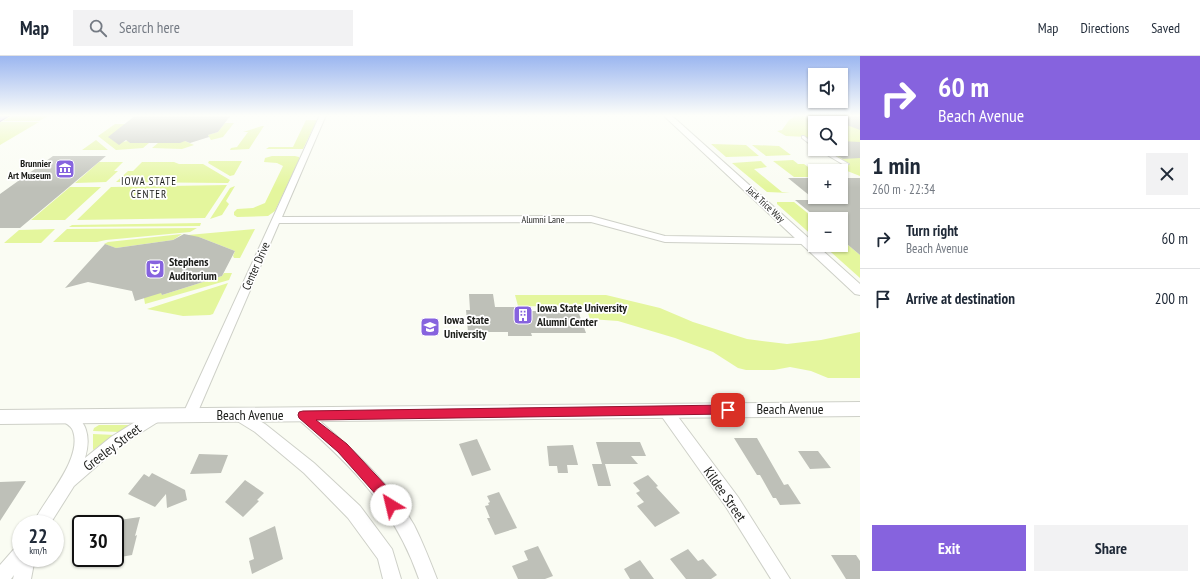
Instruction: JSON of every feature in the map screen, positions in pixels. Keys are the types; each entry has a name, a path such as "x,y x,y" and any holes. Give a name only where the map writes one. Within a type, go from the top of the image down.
{"street":[{"name":"Center Drive","path":"189,416 312,139"},
{"name":"Jack Trice Way","path":"695,139 860,291"},
{"path":"831,156 846,164"},
{"name":"Alumni Lane","path":"277,220 591,219 665,239 806,241"},
{"name":"Beach Avenue","path":"0,417 860,409"},
{"name":"Kildee Street","path":"666,410 732,502 781,579"},
{"path":"239,415 260,428 310,468 354,512 386,555 392,579"},
{"path":"303,415 342,448 384,494 406,528 424,563 428,579"},
{"name":"Greeley Street","path":"47,515 69,481 78,457 81,433 77,424 65,416"},
{"name":"Greeley Street","path":"69,481 116,441 156,416"},
{"path":"0,578 12,564"},
{"path":"22,579 24,567"}],"green space":[{"path":"0,139 9,139 0,145"},
{"path":"102,139 112,139 117,143 128,141 130,143 149,143 143,148 116,150"},
{"path":"243,139 255,139 249,149 230,150 231,148 237,147"},
{"path":"297,139 308,139 303,149 266,149 269,147 293,147"},
{"path":"848,139 860,139 860,176 848,171 849,164 836,156 848,156"},
{"path":"96,140 108,150 82,150"},
{"path":"185,141 194,145 182,149 152,148 158,143"},
{"path":"711,144 746,145 759,156 726,157"},
{"path":"752,145 779,146 791,155 766,156"},
{"path":"272,156 299,157 299,160 275,211 268,216 237,217 234,215 234,212 237,209 253,208 265,203 283,166 277,163 264,162 265,158"},
{"path":"793,160 798,164 804,164 808,167 808,177 794,177 773,161"},
{"path":"209,161 242,161 234,175 230,176 208,163"},
{"path":"761,161 767,167 754,169 782,192 790,193 767,192 732,163"},
{"path":"99,162 123,162 114,171 118,171 106,182 75,183"},
{"path":"142,162 203,164 230,180 228,183 116,182 128,171 133,171"},
{"path":"227,185 205,218 77,220 111,187"},
{"path":"235,186 226,201 229,204 222,215 210,219 230,188"},
{"path":"70,187 101,187 65,220 31,220"},
{"path":"777,202 794,202 808,213 808,232 777,204"},
{"path":"201,223 200,226 69,227 72,225"},
{"path":"197,228 190,232 97,242 53,242 67,229"},
{"path":"55,229 41,243 4,243 19,230"},
{"path":"255,229 240,258 234,258 233,256 235,251 199,237 189,242 188,235"},
{"path":"182,234 173,240 116,248 104,244 108,242"},
{"path":"848,245 860,255 860,278 831,252 848,252"},
{"path":"224,273 232,273 229,280 145,304 144,298 159,286 162,295 222,276"},
{"path":"228,283 213,314 210,315 183,316 147,309"},
{"path":"515,295 606,295 660,308 693,322 747,339 787,344 821,340 860,332 860,378 828,378 811,371 790,367 774,370 746,370 738,368 713,352 675,338 618,321 590,319 586,307 518,306"},
{"path":"99,425 129,426 119,432 93,431 94,428"},
{"path":"93,434 115,435 93,450"}],"building":[{"path":"111,139 201,139 190,143 185,141 180,143 130,143 126,140 119,145"},
{"path":"848,141 860,142 860,158 843,159 838,156 848,156"},
{"path":"53,156 106,156 20,228 0,228 0,194"},
{"path":"788,178 808,178 808,194"},
{"path":"848,178 860,178 860,255 848,245 848,212 810,212 795,200 808,200 808,204 848,204"},
{"name":"Stephens Auditorium","path":"184,234 199,237 235,251 222,276 162,295 161,293 135,301 132,291 88,282 65,288 105,244 116,248 173,240"},
{"name":"Iowa State University Alumni Center","path":"469,294 493,294 495,307 525,307 526,311 578,311 586,333 531,333 532,336 508,336 508,332 468,332 466,310 470,310"},
{"path":"734,438 757,438 784,485 788,484 801,504 780,505 776,498 773,498 760,475 757,475"},
{"path":"477,439 491,470 472,476 459,444"},
{"path":"596,442 640,442 646,456 631,456 638,464 602,464"},
{"path":"573,445 578,465 567,465 568,473 558,473 557,466 549,466 547,446"},
{"path":"798,451 818,451 831,468 810,469"},
{"path":"199,454 228,455 221,473 190,474"},
{"path":"592,464 605,464 611,486 598,486"},
{"path":"152,473 185,490 187,500 167,508 166,494 155,507 128,494 144,474 149,477"},
{"path":"648,475 658,486 656,487 680,513 655,527 637,506 644,502 636,493 640,491 633,483"},
{"path":"245,480 264,493 257,500 259,501 243,517 225,502"},
{"path":"26,481 0,521 0,482"},
{"path":"499,492 517,528 495,535 487,518 490,518 485,506 489,505 488,503 490,502 487,496"},
{"path":"140,517 132,555 124,556 124,519"},
{"path":"275,526 283,559 252,574 249,561 254,559 249,538"},
{"path":"538,546 553,576 545,579 518,579 512,566 528,560 524,551"},
{"path":"688,549 698,561 703,559 717,575 711,579 686,579 670,559"},
{"path":"831,555 856,555 860,561 860,579 846,579"},
{"path":"640,560 654,579 630,579 624,569"}],"place":[{"name":"Brunnier Art Museum","path":"65,169"},
{"name":"Stephens Auditorium","path":"155,269"},
{"name":"Iowa State University Alumni Center","path":"523,315"},
{"name":"Iowa State University","path":"430,327"}],"district":[{"name":"IOWA STATE CENTER","path":"149,187"}],"route":[{"path":"391,505 384,494 342,448 303,415 728,410"}]}
